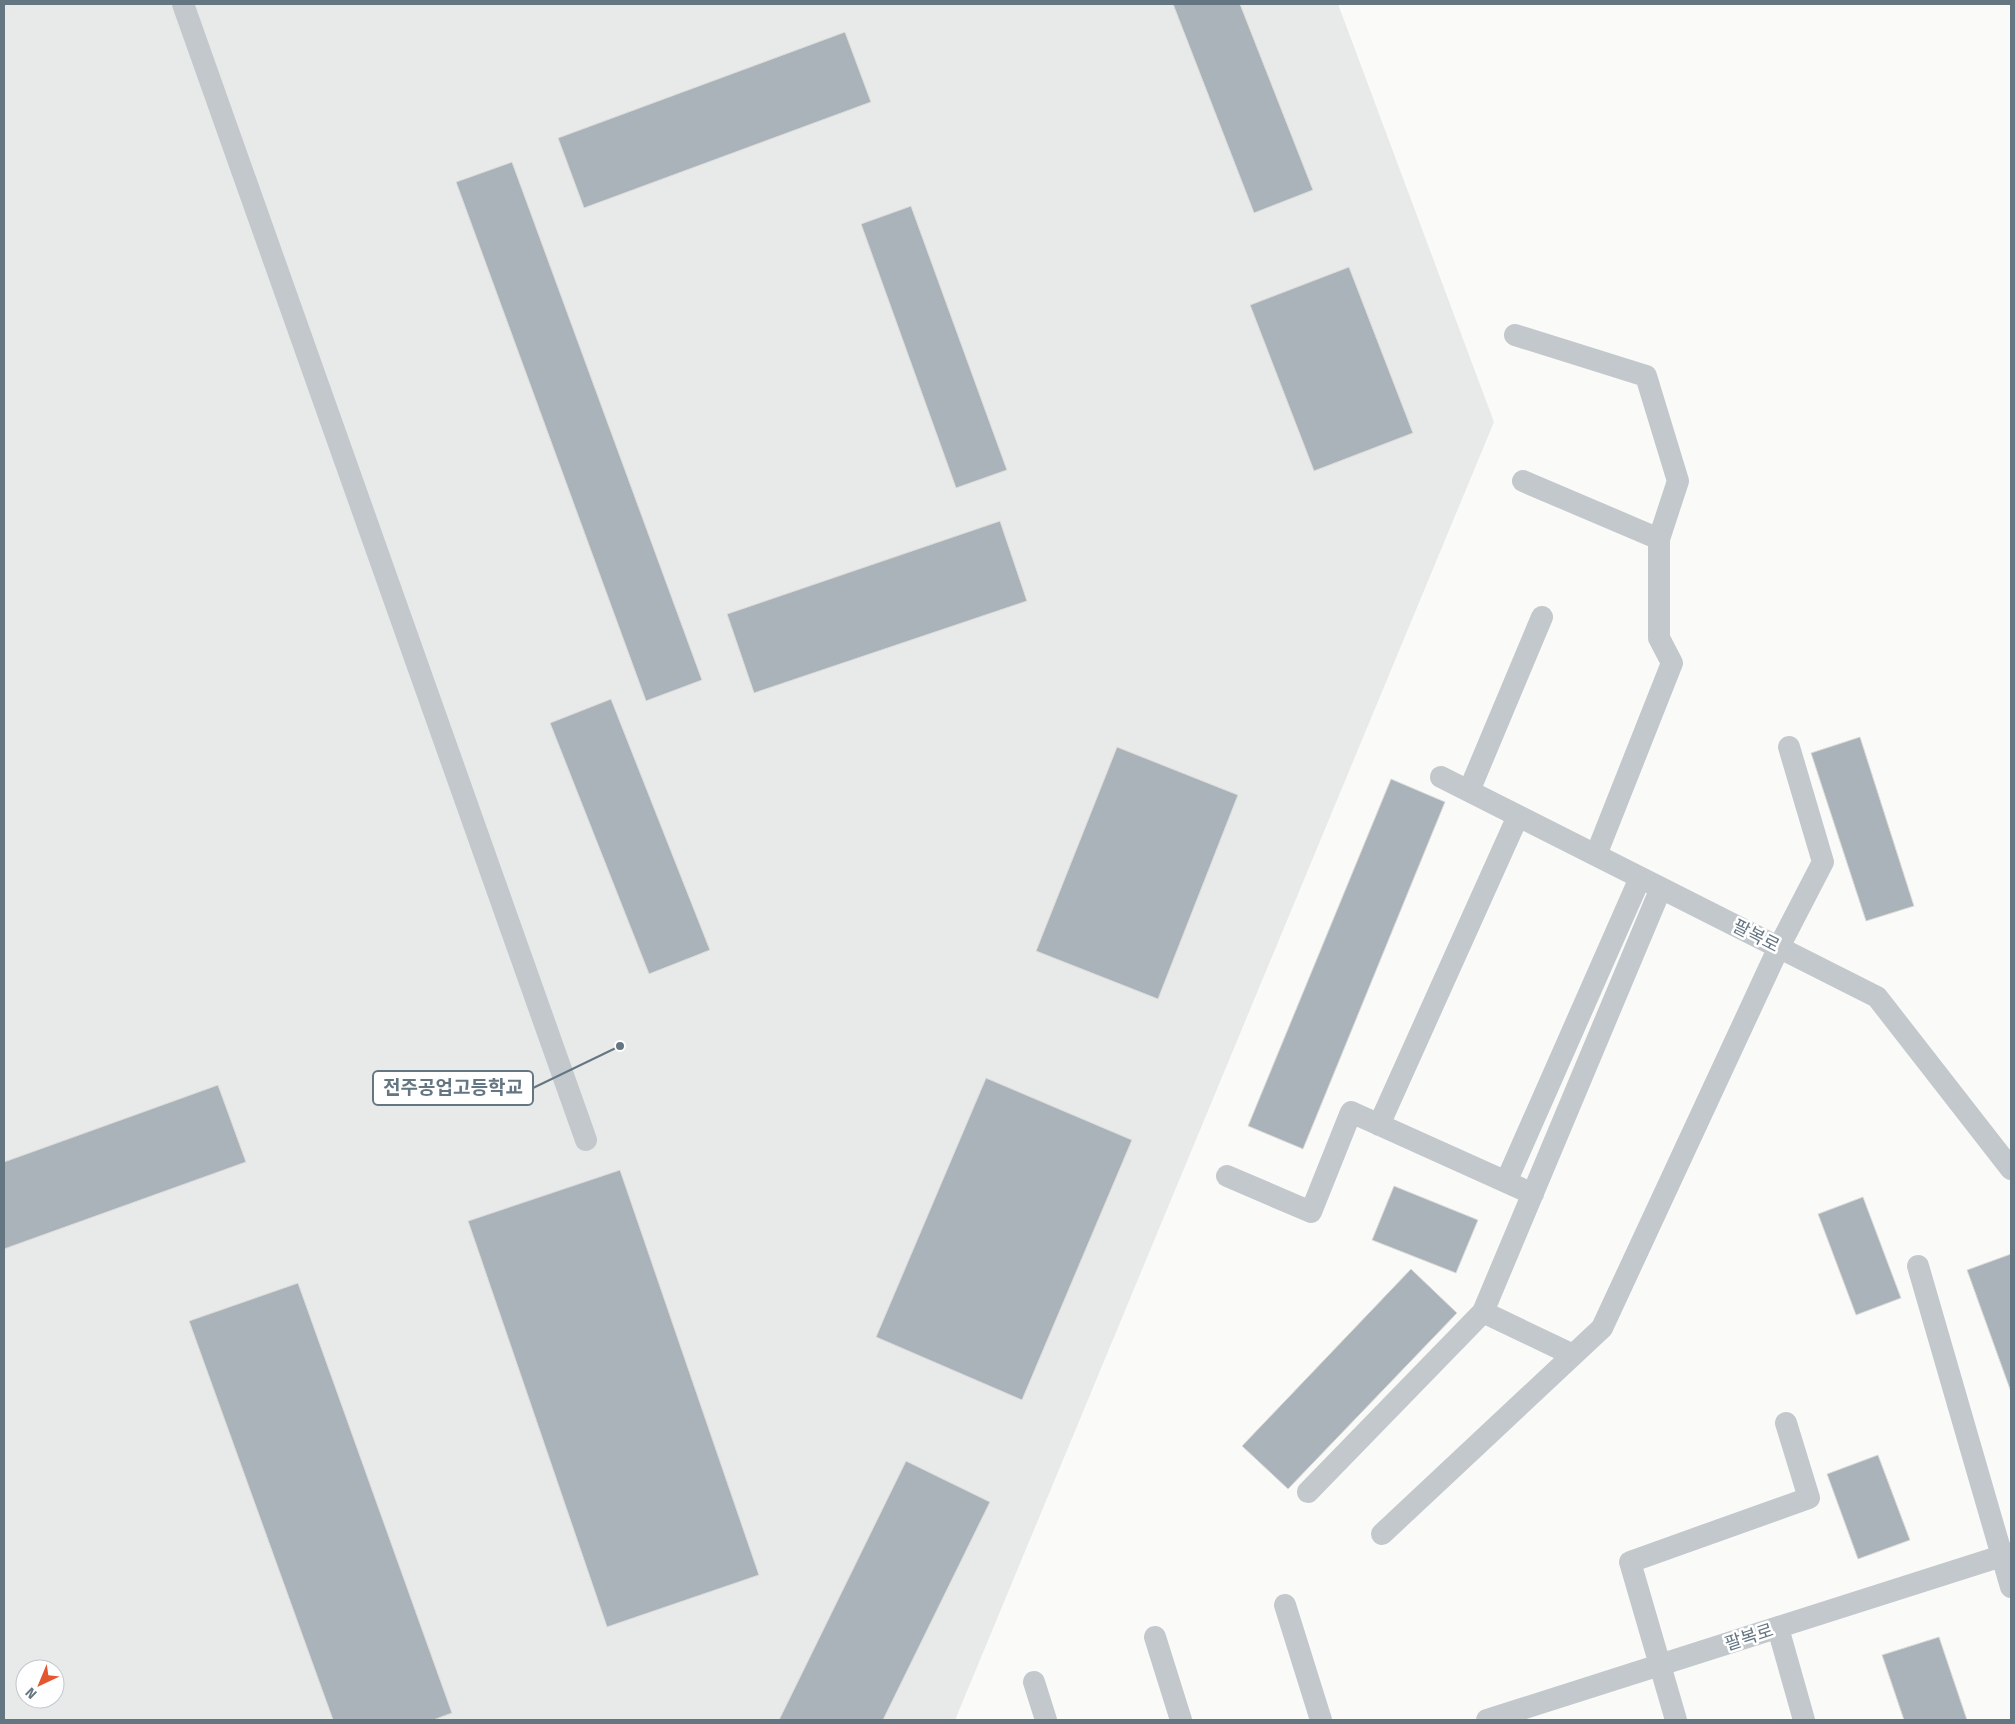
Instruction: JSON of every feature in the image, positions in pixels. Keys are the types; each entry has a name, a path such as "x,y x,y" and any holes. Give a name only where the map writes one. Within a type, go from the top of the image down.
{"lane":[{"path":"183,4 586,1140"},
{"path":"1515,335 1646,376 1678,481 1659,539 1660,638 1672,663 1596,855"},
{"path":"1523,481 1659,539"},
{"path":"1469,791 1542,616"},
{"path":"1382,1534 1602,1328 1779,947 1823,862 1789,747"},
{"name":"팔복로","path":"1441,777 1877,997 2011,1169"},
{"path":"1378,1125 1518,816"},
{"path":"1506,1182 1640,878"},
{"path":"1308,1492 1483,1312 1661,888"},
{"path":"1227,1176 1312,1212 1351,1112 1533,1194"},
{"path":"1918,1266 2007,1555 2011,1588"},
{"path":"1483,1312 1573,1355"},
{"path":"1676,1720 1630,1562 1809,1498 1786,1422"},
{"name":"팔복로","path":"1487,1720 2007,1555"},
{"path":"1284,1605 1321,1720"},
{"path":"1778,1628 1804,1720"},
{"path":"1155,1637 1181,1720"},
{"path":"1034,1682 1046,1720"}],"shaded area":[{"path":"4,4 1338,4 1494,422 955,1720 4,1720"}],"building":[{"path":"1173,4 1240,4 1313,190 1254,213"},
{"path":"845,32 871,102 584,208 558,138"},
{"path":"512,162 702,680 646,701 456,182"},
{"path":"911,206 1007,470 956,488 861,224"},
{"path":"1349,267 1413,433 1314,471 1250,305"},
{"path":"1000,521 1027,601 754,693 727,614"},
{"path":"611,699 710,950 649,974 550,723"},
{"path":"1860,737 1914,906 1866,921 1811,753"},
{"path":"1117,747 1238,795 1158,999 1036,951"},
{"path":"1391,779 1445,802 1303,1149 1248,1126"},
{"path":"986,1078 1132,1140 1022,1400 876,1337"},
{"path":"218,1085 246,1162 4,1249 4,1162"},
{"path":"620,1170 759,1575 607,1627 468,1221"},
{"path":"1394,1186 1478,1220 1456,1273 1372,1240"},
{"path":"1863,1197 1901,1298 1856,1315 1818,1214"},
{"path":"2011,1254 2011,1392 1967,1270"},
{"path":"1411,1269 1457,1313 1288,1489 1242,1446"},
{"path":"298,1283 452,1713 433,1720 333,1720 189,1321"},
{"path":"1878,1455 1910,1540 1858,1559 1827,1474"},
{"path":"906,1461 990,1502 883,1720 779,1720"},
{"path":"1939,1637 1967,1720 1904,1720 1882,1655"}],"place":[{"name":"전주공업고등학교","path":"620,1046"}]}
